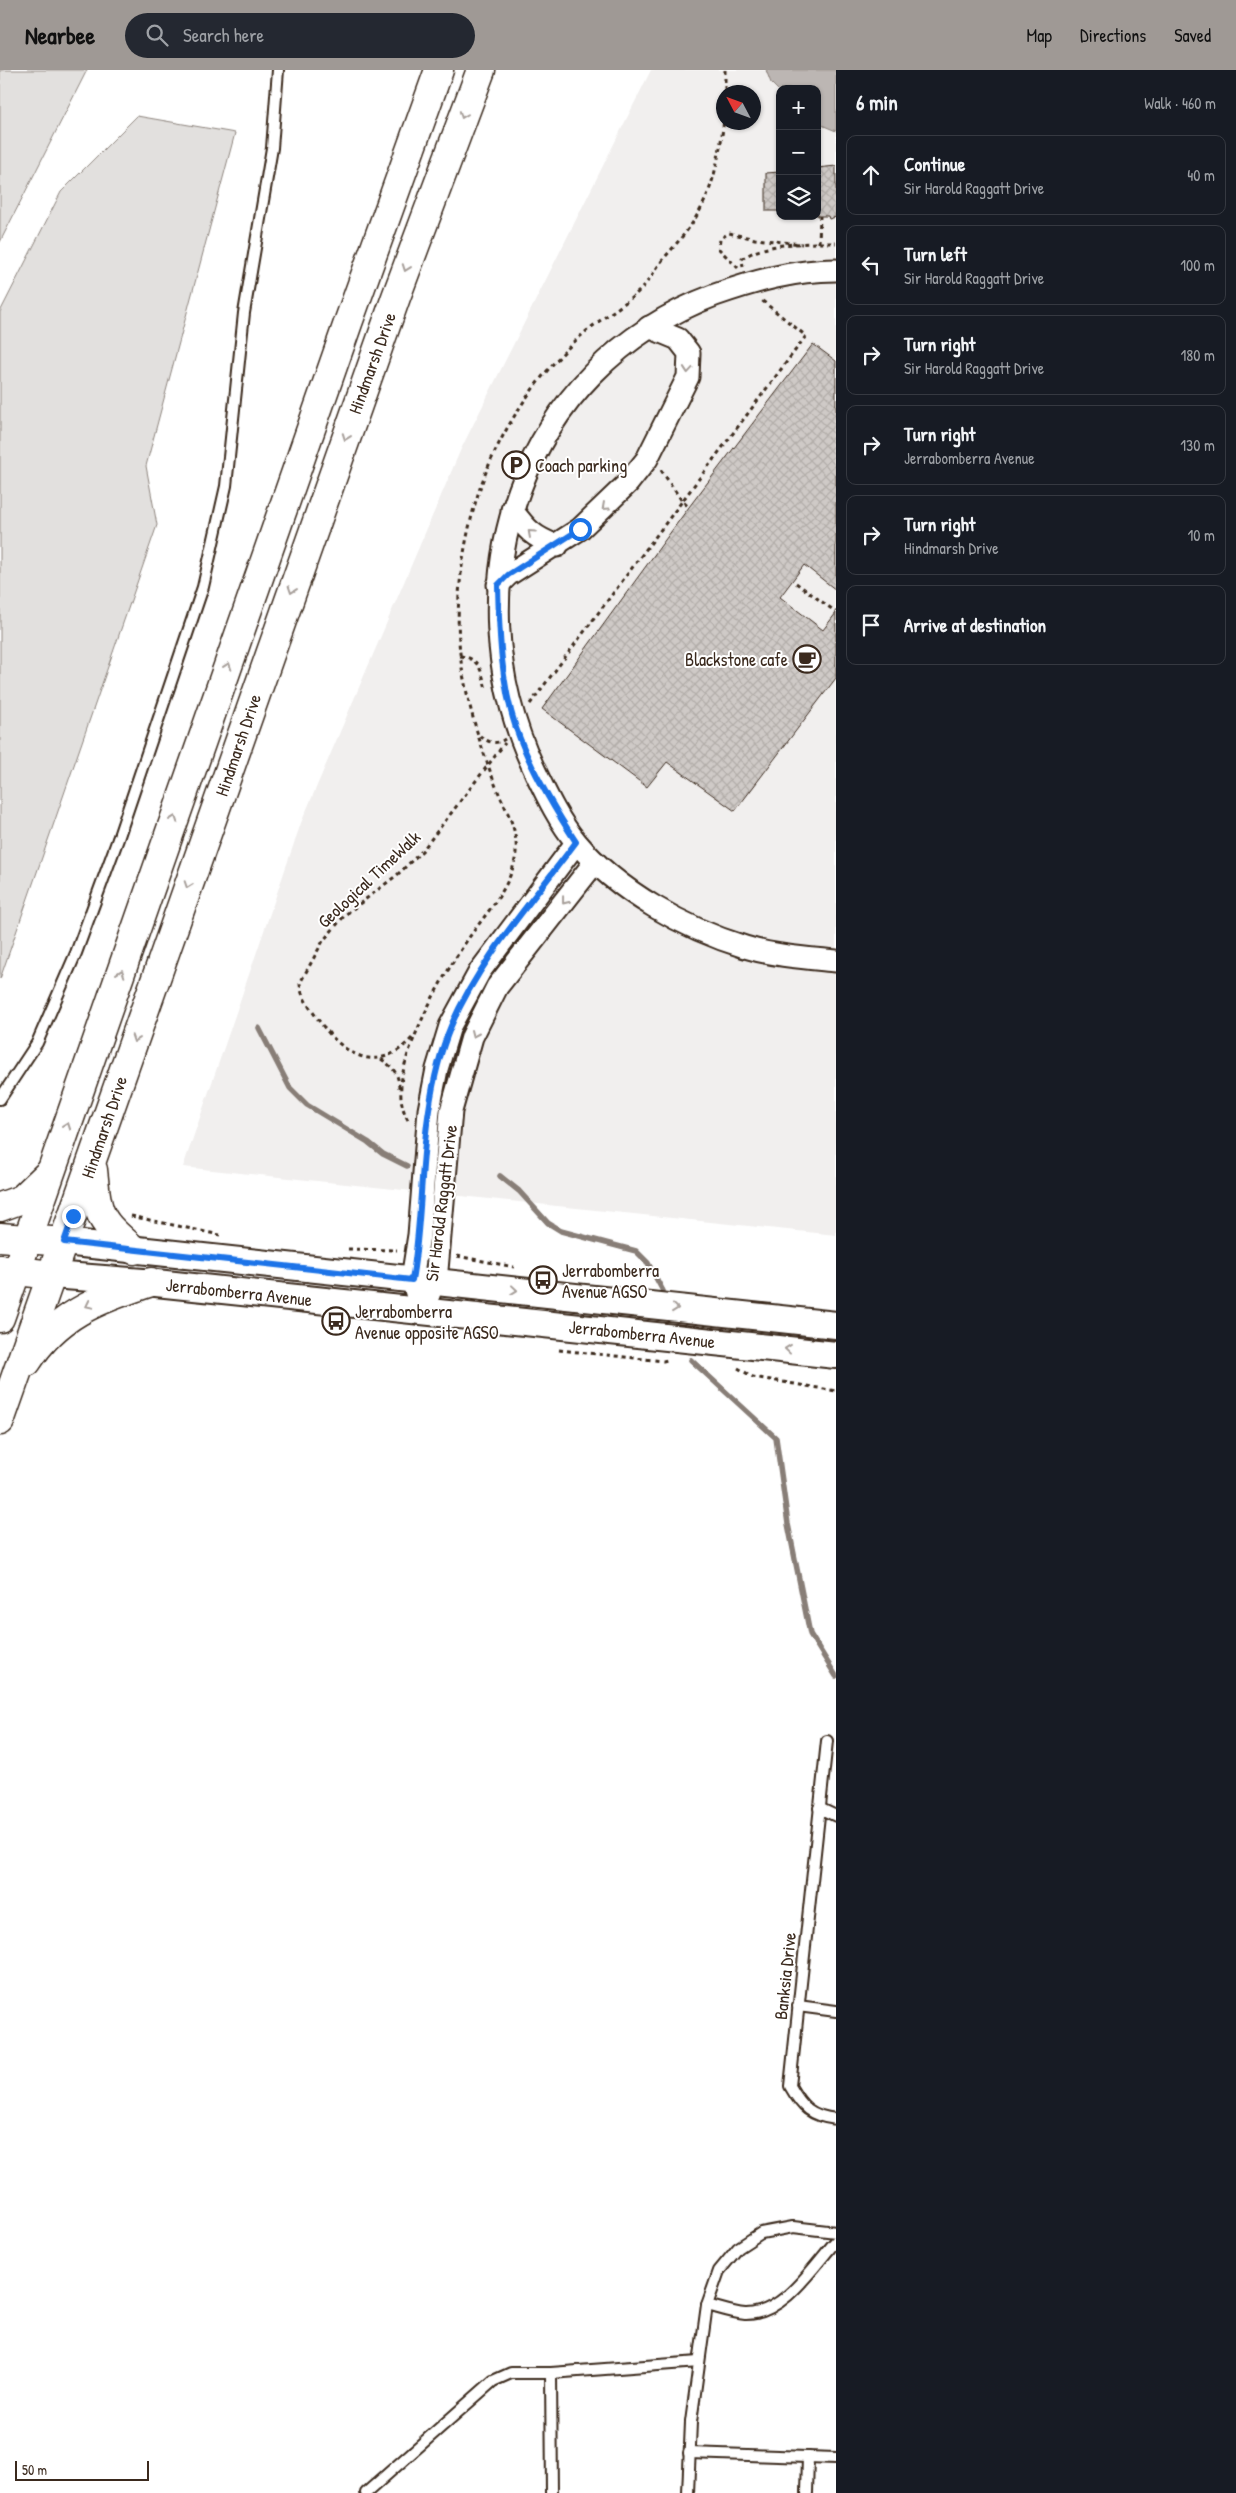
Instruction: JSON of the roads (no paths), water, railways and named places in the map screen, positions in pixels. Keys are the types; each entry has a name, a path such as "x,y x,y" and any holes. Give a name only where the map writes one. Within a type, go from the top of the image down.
{"main road":[{"name":"Hindmarsh Drive","path":"0,1318 13,1238 50,1172 439,70"},
{"name":"Hindmarsh Drive","path":"0,1422 396,297 481,70"},
{"path":"92,1161 99,1213 115,1234 134,1250"},
{"path":"0,1207 22,1198 50,1172"},
{"name":"Jerrabomberra Avenue","path":"13,1238 64,1242"},
{"name":"Jerrabomberra Avenue","path":"8,1270 52,1275"},
{"path":"12,1385 46,1337 66,1319 96,1301 151,1282"}],"street":[{"path":"836,270 816,270 748,283 685,307 649,327 600,367 553,424 535,455 512,510 503,545 498,585 502,658 516,726 540,782 576,842 596,862 652,904 703,932 747,948 836,961"},
{"path":"498,585 508,575 557,546 580,529 611,501 647,459 688,378 689,353 678,339 649,327"},
{"path":"512,510 527,530 537,538 557,546"},
{"name":"Sir Harold Raggatt Drive","path":"423,1281 419,1236 428,1110 437,1069 450,1026 480,971 576,842"},
{"name":"Sir Harold Raggatt Drive","path":"421,1311 423,1281 452,1111 472,1037 497,988 596,862"},
{"name":"Jerrabomberra Avenue","path":"64,1242 836,1325"},
{"name":"Jerrabomberra Avenue","path":"52,1275 151,1282 474,1317 602,1342 836,1354"},
{"path":"474,1317 476,1286"}],"lane":[{"path":"0,1099 37,1044 76,953 118,839 203,587 226,486 244,313 272,148 278,70"},
{"name":"Banksia Drive","path":"827,1741 790,2086 801,2105 820,2117 836,2119"},
{"path":"819,1808 836,1816"},
{"path":"798,2006 836,2011"},
{"path":"688,2493 691,2422 699,2362 707,2305 719,2271 738,2248 761,2234 792,2227 836,2232"},
{"path":"707,2305 745,2314 771,2308 787,2297 836,2241"},
{"path":"366,2493 493,2381 511,2373 699,2362"},
{"path":"551,2372 552,2493"},
{"path":"689,2453 836,2458"},
{"path":"807,2493 808,2457"}],"waterway":[{"path":"259,1028 290,1088 307,1105 368,1142 383,1154 407,1166"},
{"path":"500,1176 519,1191 548,1223 561,1231 636,1251 648,1263 663,1291"},
{"path":"691,1360 776,1438 788,1524 810,1634 836,1676"}],"place":[{"name":"Coach parking","path":"516,465"},
{"name":"Blackstone cafe","path":"807,659"},
{"name":"Jerrabomberra Avenue AGSO","path":"543,1280"},
{"name":"Jerrabomberra Avenue opposite AGSO","path":"336,1321"}]}
